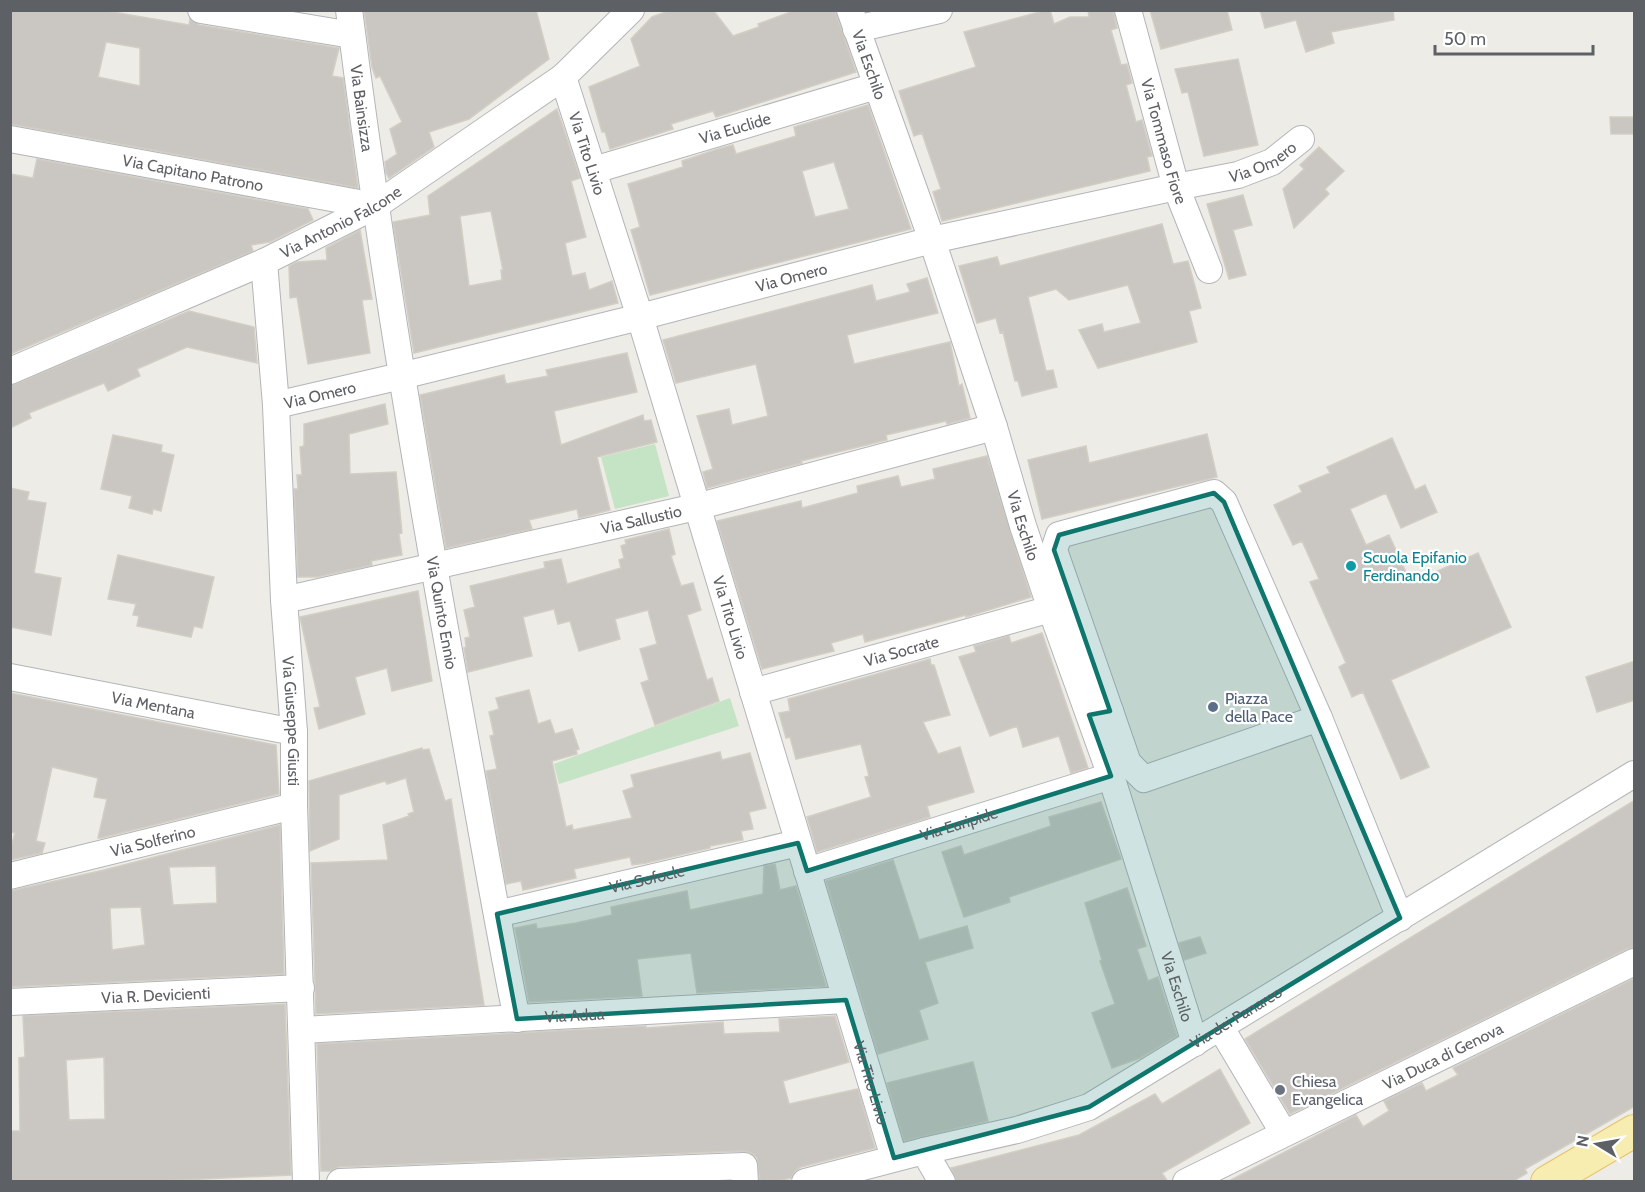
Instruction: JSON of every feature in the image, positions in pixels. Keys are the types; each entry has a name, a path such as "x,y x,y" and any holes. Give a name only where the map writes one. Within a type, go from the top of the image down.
{"main road":[{"path":"1547,1182 1635,1131"}],"street":[{"path":"201,10 351,23"},
{"name":"Via Antonio Falcone","path":"10,371 264,262 375,206 563,77 632,10"},
{"path":"853,20 939,10"},
{"name":"Via Tommaso Fiore","path":"1128,10 1176,187 1209,270"},
{"name":"Via Eschilo","path":"853,20 932,240 1051,609 1099,713 1111,776 1195,1043"},
{"name":"Via Bainsizza","path":"351,23 375,206"},
{"name":"Via Tito Livio","path":"563,77 640,317 894,1158"},
{"name":"Via Euclide","path":"594,170 876,86"},
{"name":"Via Capitano Patrono","path":"10,138 375,206"},
{"name":"Via Omero","path":"276,405 640,317 932,240 1238,175 1272,162 1301,140"},
{"name":"Via Quinto Ennio","path":"375,206 433,566 517,1019"},
{"name":"Via Giuseppe Giusti","path":"264,262 276,405 284,600 294,732 294,806 306,1182"},
{"name":"Via Sallustio","path":"284,600 696,507 994,427"},
{"path":"1319,718 1144,779 1128,763 1099,713 1054,550 1059,535 1214,494 1224,502 1319,718 1400,918"},
{"name":"Via Socrate","path":"753,692 1051,609"},
{"name":"Via Mentana","path":"10,677 294,732"},
{"name":"Via dei Panareo","path":"805,1182 894,1158 1017,1130 1089,1107 1635,774"},
{"name":"Via Euripide","path":"807,872 1111,776"},
{"name":"Via Solferino","path":"10,876 294,806"},
{"name":"Via Sofocle","path":"497,914 798,843"},
{"name":"Via Duca di Genova","path":"1186,1182 1283,1132 1635,962"},
{"name":"Via R. Devicienti","path":"10,1002 301,988"},
{"name":"Via Adua","path":"302,1030 846,1000"},
{"path":"1221,1028 1283,1132"},
{"path":"924,1151 942,1182"},
{"path":"340,1182 744,1166 745,1182"}],"highlighted area":[{"path":"1214,493 1224,502 1400,918 1089,1107 894,1158 846,1000 517,1019 497,914 798,843 807,871 1111,776 1089,715 1110,711 1054,550 1059,535"}],"green space":[{"path":"655,444 669,496 615,509 601,457"},
{"path":"730,698 739,726 559,784 554,764"}],"building":[{"path":"10,10 101,10 189,25 190,19 199,25 339,48 332,76 343,78 358,188 10,124","holes":["106,42 140,48 140,86 98,77"]},
{"path":"364,10 536,10 549,59 469,119 429,132 434,147 389,178 385,162 397,154 390,129 402,122 380,76 376,78 372,67"},
{"path":"671,10 713,10 733,36 796,10 835,10 856,72 716,117 713,111 671,124 673,129 610,149 605,132 602,132 589,87 640,66 631,39 652,17"},
{"path":"1050,10 1054,24 1070,17 1089,17 1088,10 1113,10 1117,28 1111,30 1121,65 1127,64 1132,83 1126,85 1136,122 1142,120 1152,156 1147,157 1150,171 942,221 933,192 941,189 922,133 914,136 899,91 976,67 964,32"},
{"path":"1150,10 1227,10 1232,30 1161,49"},
{"path":"1260,10 1393,10 1394,20 1331,32 1334,43 1306,52 1296,20 1265,28"},
{"path":"1238,59 1258,145 1204,156 1188,92 1182,93 1175,69"},
{"path":"868,105 911,229 650,295 631,230 640,227 628,184 683,167 682,161 718,149 733,145 736,154 796,136 794,127","holes":["834,162 849,209 815,217 802,171"]},
{"path":"557,109 580,178 571,181 586,237 565,243 572,276 585,273 589,290 612,281 618,303 414,353 393,222 430,215 428,196","holes":["491,211 503,270 501,270 502,280 469,286 460,216"]},
{"path":"1610,117 1635,117 1635,134 1611,134"},
{"path":"1319,147 1344,171 1325,189 1329,194 1294,228 1283,189 1304,169 1300,165"},
{"path":"37,159 308,209 313,220 270,242 251,245 253,251 10,354 10,174 33,178"},
{"path":"1243,195 1252,225 1233,230 1246,275 1229,279 1207,204"},
{"path":"1162,224 1173,264 1188,261 1201,308 1189,311 1197,342 1098,368 1079,330 1102,324 1104,332 1141,323 1128,285 1069,300 1056,289 1028,297 1046,371 1053,370 1057,387 1022,396 1018,381 1015,381 1003,332 1000,333 996,318 977,323 959,266 997,257 1000,266"},
{"path":"360,230 372,299 362,300 370,353 308,364 297,297 290,298 289,266 297,262 327,260 326,248"},
{"path":"927,278 938,313 847,335 854,364 950,342 959,386 962,384 970,418 947,424 946,421 886,435 887,440 801,461 802,463 707,488 703,472 713,469 697,416 729,409 732,425 768,416 756,364 676,383 663,340 872,285 876,301 910,292 907,284"},
{"path":"189,311 254,327 257,363 187,347 137,369 140,376 108,391 104,383 29,413 31,418 10,428 10,386"},
{"path":"627,353 637,392 554,411 561,445 643,415 644,421 651,420 657,442 597,457 610,510 579,518 577,509 529,520 532,529 446,548 420,395 504,375 506,384 548,376 546,370"},
{"path":"385,404 388,424 349,434 350,474 396,472 402,555 371,561 372,565 317,577 298,577 294,489 298,489 297,475 302,475 300,447 304,446 304,424"},
{"path":"1207,434 1217,477 1042,519 1028,460 1086,446 1089,463"},
{"path":"113,435 162,445 161,452 174,455 161,511 153,509 152,514 129,508 132,496 101,489"},
{"name":"Scuola Epifanio Ferdinando","path":"1392,438 1415,490 1425,485 1437,512 1401,528 1386,493 1350,509 1366,545 1389,535 1411,583 1478,553 1511,627 1391,680 1429,767 1401,779 1363,692 1352,697 1339,667 1346,663 1310,582 1319,579 1302,541 1293,545 1274,505 1302,492 1299,486 1330,473 1327,467"},
{"path":"987,456 1031,597 966,617 966,615 865,642 863,634 831,643 834,651 762,669 717,521 801,501 802,508 858,493 857,486 898,476 901,487 935,479 933,469"},
{"path":"10,488 29,492 27,500 46,503 34,573 61,578 51,635 10,627"},
{"path":"669,529 675,554 671,556 681,586 693,583 701,610 687,615 707,680 712,678 719,701 655,725 641,683 649,680 640,649 657,644 648,610 615,619 620,639 579,651 570,621 558,624 554,609 523,617 532,656 468,672 464,648 466,647 465,638 470,637 464,610 475,607 470,586 545,568 544,562 561,559 567,584 621,568 619,560 624,558 621,546 626,544 625,540"},
{"path":"118,555 214,577 202,628 194,626 191,637 137,626 139,616 133,615 136,604 108,599"},
{"path":"418,591 432,681 392,691 387,668 355,677 365,714 319,729 314,708 320,707 300,617"},
{"path":"1042,633 1088,768 1071,773 1059,736 1023,747 1017,726 990,736 959,657 976,652 974,646 1009,636 1011,643"},
{"path":"930,659 950,715 923,722 938,754 960,747 974,792 927,806 930,817 817,852 807,817 871,797 865,777 869,776 861,744 796,759 790,737 786,738 779,713 790,711 788,699"},
{"path":"1635,661 1635,700 1597,712 1586,677"},
{"path":"529,690 538,724 550,720 555,734 572,729 579,749 576,750 577,754 552,761 566,827 572,825 573,830 632,818 623,791 634,787 631,775 720,752 722,760 750,753 766,808 749,812 753,829 741,831 743,840 646,863 632,865 630,857 574,869 576,878 523,890 521,881 506,884 486,771 497,769 490,736 494,735 489,712 499,709 496,698"},
{"path":"10,693 276,745 279,794 98,838 107,799 94,797 98,778 52,767 36,841 45,843 42,853 10,860 10,850 15,833 10,832"},
{"path":"422,748 422,750 429,749 445,801 451,799 484,1005 316,1014 311,863 388,860 383,825 414,812 406,778 387,784 385,781 339,795 339,839 310,851 309,781"},
{"path":"1635,800 1635,947 1290,1114 1245,1039"},
{"path":"1101,802 1121,859 1009,897 1010,902 964,917 942,852 961,846 964,855 1051,826 1049,817"},
{"path":"280,825 284,974 10,987 10,891 104,870","holes":["216,866 217,903 173,905 169,867","141,907 145,945 112,950 110,908"]},
{"path":"893,860 919,940 967,926 973,948 925,962 938,1003 919,1010 928,1039 878,1054 826,881"},
{"path":"775,864 780,890 796,886 826,986 697,993 691,953 637,959 642,996 529,1002 515,928 536,924 537,929 576,923 612,915 611,907 687,891 690,910 763,894 764,866"},
{"path":"1127,888 1146,946 1137,949 1148,981 1158,977 1177,1036 1140,1058 1112,1068 1092,1013 1115,1004 1100,961 1102,960 1085,903"},
{"path":"1200,937 1206,953 1184,960 1179,943"},
{"path":"1635,978 1635,1106 1525,1169 1527,1173 1512,1182 1227,1182 1356,1115 1363,1127 1389,1111 1384,1101 1422,1083 1426,1091 1458,1075 1453,1068"},
{"path":"285,1004 291,1175 139,1182 10,1182 10,1131 20,1131 19,1058 25,1057 23,1016","holes":["104,1057 105,1119 69,1120 66,1060"]},
{"path":"835,1016 849,1062 783,1081 789,1104 858,1089 875,1148 801,1167 791,1178 760,1182 757,1158 743,1151 339,1167 330,1171 321,1171 317,1044 646,1026 646,1028 723,1022 724,1034 780,1032 779,1019"},
{"path":"973,1062 988,1121 904,1141 887,1083"},
{"path":"1220,1069 1250,1123 1162,1173 1168,1182 957,1182 951,1168 1079,1135 1155,1094 1162,1104"}],"place":[{"name":"Scuola Epifanio Ferdinando","path":"1351,566"},
{"name":"Piazza della Pace","path":"1213,707"},
{"name":"Chiesa Evangelica","path":"1280,1090"}]}
